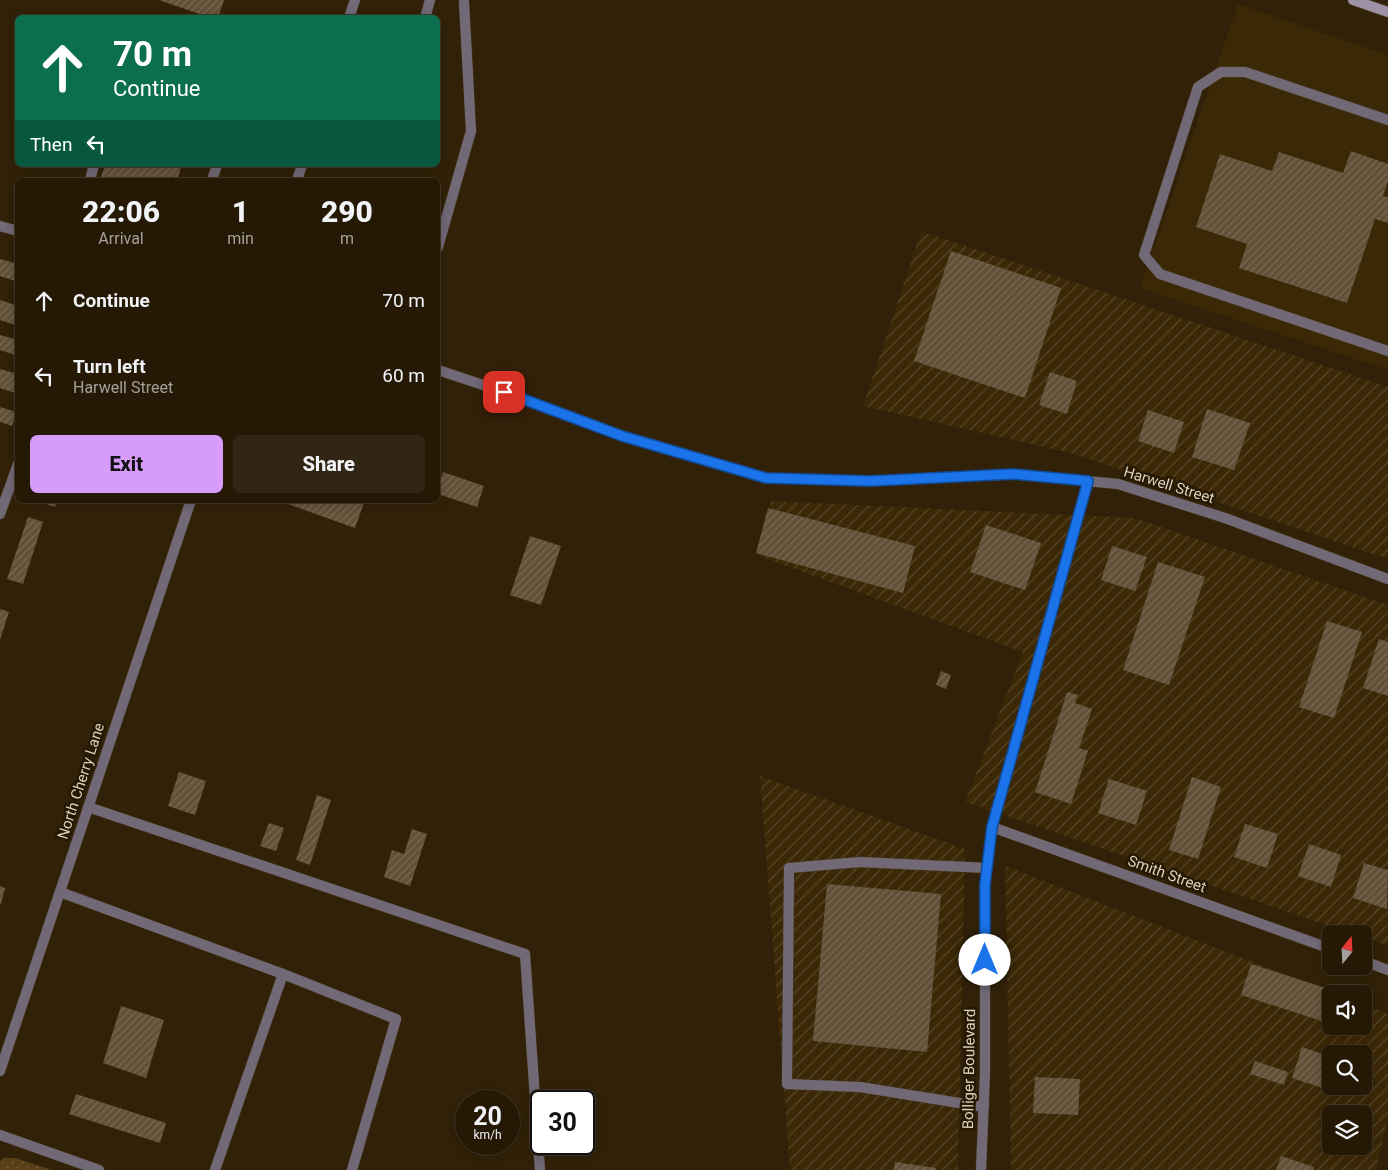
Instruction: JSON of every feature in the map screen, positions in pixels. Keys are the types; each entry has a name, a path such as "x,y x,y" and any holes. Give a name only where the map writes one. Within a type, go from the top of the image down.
{"main road":[{"path":"1353,0 1388,12"}],"street":[{"path":"350,15 355,0"},
{"path":"426,15 430,0"},
{"path":"440,240 471,131 462,1"},
{"path":"1388,120 1245,72 1221,72 1198,88 1144,255 1160,274 1388,351"},
{"path":"0,226 15,231"},
{"name":"Harwell Street","path":"440,371 504,392 622,436 766,478 871,481 1013,474 1118,484 1225,518 1388,579"},
{"path":"0,514 15,472"},
{"name":"Bolliger Boulevard","path":"981,1170 984,1107 985,884 992,827 1088,481"},
{"name":"North Cherry Lane","path":"0,1071 189,503"},
{"path":"88,807 525,954 540,1170"},
{"name":"Smith Street","path":"992,827 1322,946"},
{"path":"984,1107 860,1087 787,1084 789,868 860,862 987,868"},
{"path":"60,892 283,974 396,1018 352,1170"},
{"path":"1372,964 1388,970"},
{"path":"215,1170 283,974"},
{"path":"0,1135 99,1170"}],"shaded area":[{"path":"1238,4 1388,55 1388,370 1140,288"},
{"path":"921,231 1388,387 1388,559 1071,453 863,406"},
{"path":"771,501 1135,518 1388,605 1388,946 1372,940 1372,925 1327,925 965,802 1023,652 759,556"},
{"path":"760,776 965,849 958,1170 790,1170"},
{"path":"1005,866 1322,989 1322,1035 1372,1035 1372,1008 1388,1014 1388,1117 1376,1170 1011,1170"},
{"path":"3,1158 15,1158 52,1170 0,1170 0,1162"}],"building":[{"path":"159,0 224,0 219,15 202,15"},
{"path":"1351,151 1388,164 1388,180 1383,196 1388,197 1388,223 1375,219 1347,303 1239,268 1247,244 1196,227 1220,154 1272,171 1279,152 1343,173"},
{"path":"104,167 181,167 178,178 101,177"},
{"path":"951,251 1061,288 1025,398 914,361"},
{"path":"0,259 15,263 15,281 0,276"},
{"path":"0,300 15,305 15,325 0,320"},
{"path":"0,335 15,339 15,355 0,350"},
{"path":"0,369 15,373 15,393 0,388"},
{"path":"1050,372 1077,381 1067,414 1039,405"},
{"path":"0,407 15,412 12,426 0,422"},
{"path":"1207,409 1250,423 1234,470 1192,457"},
{"path":"1148,410 1184,422 1174,453 1138,441"},
{"path":"443,472 484,486 477,507 440,495 440,482"},
{"path":"43,503 57,503 55,507"},
{"path":"285,503 364,503 355,528"},
{"path":"768,508 915,546 903,593 756,553"},
{"path":"28,517 43,522 23,584 7,579"},
{"path":"986,525 1041,543 1025,590 970,572"},
{"path":"530,536 561,546 541,605 510,595"},
{"path":"1112,546 1147,557 1135,591 1101,580"},
{"path":"1158,562 1205,577 1169,685 1123,670"},
{"path":"0,609 9,612 0,640"},
{"path":"1327,621 1362,632 1334,718 1299,707"},
{"path":"1379,639 1388,642 1388,696 1363,688"},
{"path":"941,671 951,675 946,689 936,685"},
{"path":"1067,692 1078,695 1075,703 1092,709 1079,748 1088,751 1071,804 1035,792"},
{"path":"179,772 206,781 195,815 168,806"},
{"path":"1192,777 1221,787 1198,859 1169,850"},
{"path":"1109,779 1147,791 1136,825 1098,813"},
{"path":"317,795 331,800 310,865 296,860"},
{"path":"269,823 284,828 276,851 260,846"},
{"path":"1245,824 1278,834 1267,868 1234,857"},
{"path":"412,829 427,834 410,886 384,877 392,850 404,854"},
{"path":"1309,844 1341,855 1331,887 1298,876"},
{"path":"1364,863 1388,870 1387,909 1353,898"},
{"path":"827,884 941,894 927,1052 813,1041"},
{"path":"0,886 5,888 1,904 0,904"},
{"path":"1251,964 1322,987 1322,1021 1241,995"},
{"path":"121,1006 164,1020 146,1078 103,1063"},
{"path":"1302,1047 1322,1054 1322,1088 1292,1078"},
{"path":"1255,1061 1288,1072 1284,1085 1250,1074"},
{"path":"1035,1077 1080,1079 1078,1115 1033,1113"},
{"path":"76,1094 166,1123 160,1143 69,1114"},
{"path":"1281,1156 1314,1167 1313,1170 1276,1170"},
{"path":"895,1162 936,1168 936,1170 894,1170"}],"route":[{"path":"504,392 622,436 766,478 871,481 1013,474 1088,481 992,827 985,884 985,960"}]}
